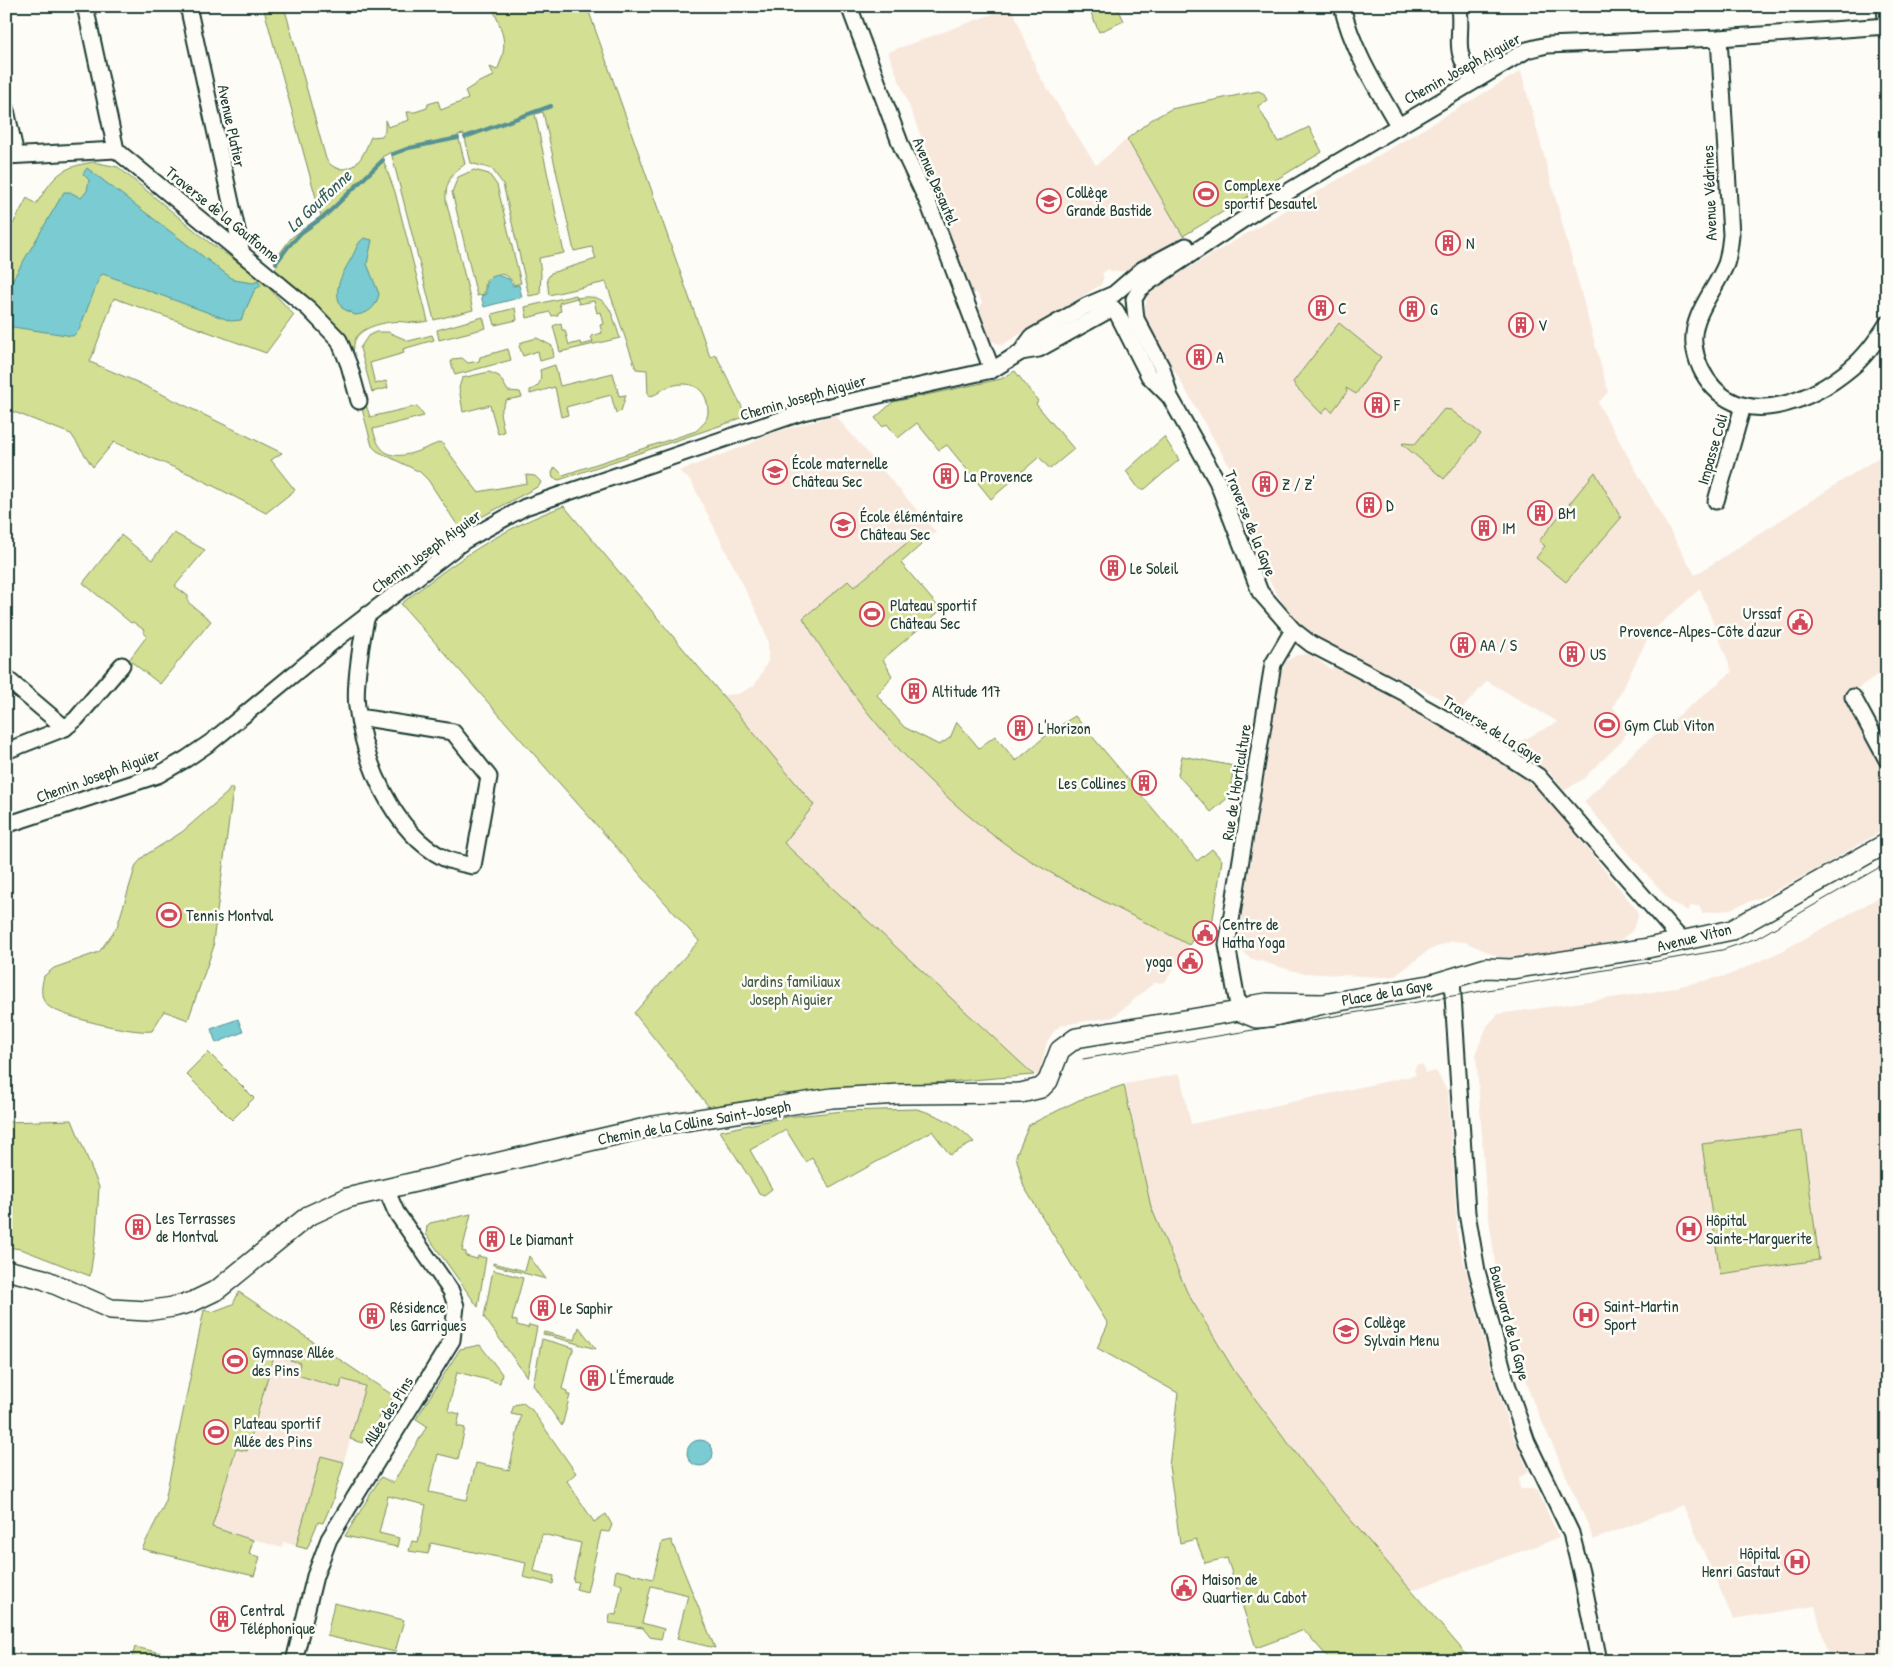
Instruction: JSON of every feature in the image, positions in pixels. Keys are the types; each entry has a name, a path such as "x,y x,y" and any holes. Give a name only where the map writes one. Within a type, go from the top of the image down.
{"street":[{"path":"6,110 11,155 116,150 85,6"},
{"name":"Avenue Platier","path":"188,6 242,254"},
{"name":"Avenue Desautel","path":"849,6 902,148 929,205 992,370"},
{"path":"1342,6 1346,23 1364,64 1398,125"},
{"path":"1459,6 1458,51 1461,62 1472,80"},
{"path":"1885,6 1887,32"},
{"name":"Chemin Joseph Aiguier","path":"1115,301 1129,312 1140,289 1259,209 1472,80 1527,50 1547,45 1719,38 1887,26"},
{"name":"Avenue Védrines","path":"1719,38 1731,234 1726,263 1696,321 1694,343 1697,362 1708,381 1722,396 1743,406"},
{"name":"Traverse de la Gouffonne","path":"116,150 309,309 339,340 359,401"},
{"name":"Chemin Joseph Aiguier","path":"6,825 86,800 165,771 211,742 367,615 464,541 525,508 802,412 992,370 1021,352 1040,350 1115,301 1127,280 1143,269 1259,209"},
{"path":"1115,301 1125,290 1131,293 1134,302"},
{"name":"Traverse de la Gaye","path":"1115,301 1149,376 1170,397"},
{"name":"Traverse de la Gaye","path":"1134,302 1136,319 1162,368 1170,397 1217,481 1260,592 1293,630"},
{"path":"1743,406 1767,409 1785,404 1830,383 1852,368 1875,343 1887,324"},
{"name":"Impasse Coli","path":"1716,501 1743,406"},
{"path":"359,717 453,732 488,777 473,866 444,858 414,836 392,808 371,766 359,717 357,696 362,634 367,615"},
{"name":"Traverse de La Gaye","path":"1293,630 1311,644 1405,693 1422,706 1481,739 1538,776 1682,942"},
{"name":"Rue de l'Horticulture","path":"1239,1011 1227,945 1273,664 1293,630"},
{"path":"6,751 66,728 122,665"},
{"path":"6,678 66,728"},
{"path":"1853,697 1887,760"},
{"name":"Avenue Viton","path":"1452,980 1499,976 1511,969 1682,942 1732,930 1887,843"},
{"name":"Place de la Gaye","path":"1239,1011 1256,1018 1452,980"},
{"name":"Boulevard de la Gaye","path":"1452,980 1467,1213 1477,1271 1506,1381 1527,1442 1571,1532 1599,1661"},
{"name":"Chemin de la Colline Saint-Joseph","path":"6,1268 43,1279 111,1309 126,1312 158,1310 192,1302 217,1290 308,1216 321,1208 347,1198 498,1161 654,1126 832,1098 900,1094 1022,1093 1041,1088 1048,1081 1060,1050 1076,1038 1239,1011"},
{"name":"Allée des Pins","path":"294,1661 315,1576 330,1539 452,1340 456,1306 451,1291 396,1212 386,1189"}],"shaded area":[{"name":"Collège Grande Bastide","path":"1012,7 1039,75 1096,165 1127,139 1183,236 1125,271 1111,272 1109,269 1102,273 1104,277 1101,285 1002,345 987,339 977,313 982,302 977,293 969,291 917,153 925,147 888,52"},
{"path":"1521,71 1608,392 1598,403 1695,575 1887,452 1887,668 1845,697 1887,777 1887,828 1815,870 1767,895 1727,910 1702,913 1700,906 1691,906 1688,911 1671,902 1584,802 1636,750 1732,672 1700,589 1651,632 1613,707 1629,729 1621,742 1583,779 1564,791 1550,773 1536,762 1509,747 1558,722 1487,681 1462,709 1324,642 1298,622 1284,605 1260,565 1241,495 1232,471 1143,316 1148,292"},
{"path":"835,415 936,532 921,545 914,538 853,587 848,581 803,618 818,644 849,688 892,743 955,804 995,836 1047,869 1189,945 1165,982 1154,983 1113,1017 1062,1025 1055,1030 1047,1042 1039,1075 1034,1075 784,843 813,805 722,695 738,694 755,685 768,661 768,642 759,617 691,481 679,471 750,444 765,435"},
{"path":"1310,654 1331,669 1334,667 1402,700 1427,719 1488,753 1540,790 1637,910 1638,917 1632,931 1619,941 1511,959 1499,957 1465,942 1452,941 1429,950 1395,976 1382,977 1301,973 1249,958 1240,947 1239,935 1280,675 1286,661 1297,655"},
{"name":"Hôpital Sainte-Marguerite","path":"1887,893 1887,1661 1829,1661 1815,1606 1733,1619 1683,1505 1593,1540 1589,1527 1531,1397 1495,1263 1486,1195 1476,1052 1487,1026 1498,1014 1659,991 1729,975 1782,951"},
{"name":"Collège Sylvain Menu","path":"1417,1065 1423,1065 1425,1073 1436,1071 1448,1092 1458,1239 1490,1363 1508,1423 1529,1472 1519,1478 1520,1489 1537,1489 1559,1538 1410,1591 1313,1476 1235,1372 1187,1292 1151,1207 1125,1084 1180,1074 1191,1124 1416,1075 1414,1070"},
{"path":"307,1337 394,1396 362,1443 350,1440 332,1503 323,1523 318,1522 307,1549 283,1542 282,1548 212,1527 236,1449 247,1451 274,1355"}],"green space":[{"path":"263,6 284,6 326,159 334,167 344,169 359,161 371,137 382,136 385,131 385,120 388,127 409,120 407,112 415,112 427,108 428,104 438,101 441,110 468,99 465,91 479,82 494,76 490,67 497,70 504,45 492,6 587,6 710,357 716,355 744,411 751,414 559,480 553,478 552,473 555,467 563,475 696,431 708,415 705,396 696,387 684,384 668,387 651,396 648,395 647,370 636,369 606,282 549,295 547,279 551,273 596,259 592,247 574,251 543,112 535,114 564,253 539,258 541,274 540,294 529,296 503,184 492,169 471,163 464,134 458,135 465,164 450,179 446,200 473,310 434,320 391,152 382,157 395,192 428,321 417,323 390,322 371,327 362,332 356,338 354,345 355,365 370,417 417,406 424,416 373,429 377,442 383,450 391,454 400,455 420,451 441,442 478,492 527,483 526,475 535,476 541,482 539,486 461,528 458,526 428,480 420,472 377,451 372,446 349,360 273,272 278,265 274,261 291,238 321,216"},
{"path":"1088,6 1117,6 1124,21 1099,32"},
{"name":"Complexe sportif Desautel","path":"1258,91 1263,93 1267,100 1258,106 1278,142 1309,127 1322,152 1183,236 1127,139 1151,120 1171,109"},
{"path":"93,162 118,167 210,243 258,276 294,315 266,353 114,298 90,362 137,382 282,453 271,460 295,490 266,513 192,475 114,442 93,467 71,434 6,409 6,227 13,224 27,198 36,204 58,175 72,167"},
{"path":"474,170 489,174 497,185 521,283 514,285 506,276 500,274 493,275 486,281 484,294 477,296 452,192 458,177"},
{"path":"576,295 577,298 559,303 561,311 558,312 558,315 552,316 550,312 527,318 525,307"},
{"path":"588,297 603,301 611,312 620,338 560,352 553,326 561,323 569,345 580,342 581,345 593,342 591,336 602,333 600,325 604,324 601,312 597,313 594,301 579,304 577,298"},
{"path":"515,308 517,320 495,325 492,314"},
{"path":"483,317 486,328 439,340 437,330"},
{"path":"1339,323 1381,357 1356,394 1346,388 1347,392 1332,412 1327,407 1322,414 1293,382"},
{"path":"376,332 388,332 409,341 432,335 434,340 403,349 404,353 370,363 375,384 386,381 388,388 372,392 360,348 368,336"},
{"path":"537,338 552,346 554,357 540,361 538,351 523,356 519,346 522,342"},
{"path":"508,349 511,360 455,375 451,362 453,359 462,358 468,363 479,361 480,357"},
{"path":"555,365 560,386 613,373 619,396 626,395 621,411 616,413 611,395 566,407 568,415 561,417 555,387 530,394 530,390 540,383 540,370"},
{"path":"1015,371 1038,401 1036,404 1074,449 1050,469 1039,457 991,499 947,445 939,450 917,423 898,438 887,424 883,427 875,418 893,402 1001,379"},
{"path":"489,372 499,376 508,391 520,392 522,397 506,400 500,413 504,432 498,434 490,405 463,412 459,388 462,378"},
{"path":"1444,409 1451,410 1481,434 1444,479 1402,444 1415,444"},
{"path":"1164,437 1179,460 1145,489 1139,489 1126,471"},
{"path":"1595,472 1621,518 1566,582 1536,558 1545,546 1539,541"},
{"name":"Jardins familiaux Joseph Aiguier","path":"564,506 814,805 784,843 1034,1075 796,1094 779,1093 776,1097 713,1112 634,1013 699,941 401,604 478,548 519,525"},
{"path":"174,533 205,550 175,586 188,596 188,602 211,621 160,684 129,660 147,636 143,632 144,630 133,622 131,623 83,583 121,535 152,560"},
{"path":"914,537 921,545 901,563 941,610 883,659 892,676 877,695 904,727 939,745 950,738 957,722 979,748 995,736 1016,761 1054,729 1075,716 1197,861 1212,849 1222,860 1212,925 1204,923 1189,945 1040,867 994,836 965,813 912,763 888,736 864,708 822,649 803,618 848,581 854,587"},
{"path":"1182,756 1234,766 1229,797 1211,812 1178,775"},
{"name":"Tennis Montval","path":"231,787 233,790 214,946 188,1020 164,1011 152,1031 130,1030 66,1015 47,1005 42,995 44,976 54,968 99,952 117,927 136,865 144,856 182,832 227,793"},
{"path":"208,1052 254,1098 232,1120 186,1074"},
{"path":"1124,1085 1151,1207 1187,1292 1235,1372 1313,1476 1472,1661 1331,1661 1304,1630 1256,1648 1227,1558 1205,1563 1196,1539 1180,1543 1169,1466 1178,1393 1097,1348 1108,1324 1024,1187 1016,1156 1029,1125 1079,1100"},
{"path":"917,1109 948,1121 974,1142 950,1155 932,1131 830,1188 812,1158 806,1162 786,1130 750,1150 772,1189 764,1195 759,1193 720,1131 786,1117 844,1111"},
{"path":"72,1120 99,1187 96,1235 90,1276 21,1249 6,1247 6,1122"},
{"path":"1802,1131 1819,1260 1720,1274 1702,1144"},
{"path":"471,1214 462,1251 466,1252 466,1256 477,1259 478,1256 486,1258 478,1307 426,1234 427,1226 430,1223"},
{"path":"529,1256 546,1279 493,1265 493,1263 525,1271"},
{"path":"493,1270 523,1278 512,1320 517,1321 517,1325 528,1328 529,1325 537,1327 527,1377 484,1317"},
{"name":"Plateau sportif Allée des Pins","path":"239,1292 394,1396 362,1443 350,1439 365,1386 342,1379 340,1388 297,1375 300,1363 274,1355 247,1451 236,1449 212,1527 253,1540 249,1554 260,1557 254,1576 142,1549 164,1505 204,1310 212,1312 233,1304"},
{"path":"579,1327 596,1349 543,1334 544,1332 575,1340"},
{"path":"542,1339 574,1348 569,1359 562,1389 567,1391 567,1395 570,1395 562,1426 533,1385"},
{"path":"480,1345 502,1374 500,1383 457,1372 448,1411 460,1414 457,1426 465,1428 458,1459 438,1454 429,1492 467,1500 476,1463 509,1470 521,1416 511,1414 514,1405 523,1403 532,1410 576,1473 567,1481 594,1522 606,1514 612,1525 609,1532 601,1531 587,1592 576,1589 578,1582 573,1581 581,1543 542,1534 534,1571 554,1576 553,1584 523,1577 526,1563 431,1543 428,1554 409,1551 412,1541 418,1542 426,1505 388,1496 379,1533 399,1538 397,1547 345,1536 381,1477 393,1483 427,1426 416,1419 460,1349"},
{"path":"321,1456 344,1462 332,1503 323,1523 318,1522 307,1549 296,1546"},
{"path":"671,1540 715,1648 677,1639 688,1595 651,1586 642,1623 664,1629 661,1639 650,1637 643,1628 609,1623 610,1614 616,1615 622,1585 614,1582 616,1570 653,1579 662,1542"},
{"path":"334,1603 404,1620 395,1652 327,1636"},
{"path":"135,1647 195,1661 131,1661"}],"water":[{"path":"87,168 234,280 253,283 258,281 261,286 255,289 241,320 231,321 103,274 100,276 79,330 73,336 6,326 6,291 64,192 70,192 81,198 87,191 89,180 83,174"},
{"path":"364,238 372,240 367,264 379,294 374,307 364,313 355,315 342,308 339,301 338,288 339,282 358,244"},
{"path":"497,275 509,279 513,286 519,285 522,297 484,307 481,296 486,294 489,280"},
{"path":"238,1019 243,1032 216,1043 211,1029"},
{"path":"700,1440 709,1444 713,1453 709,1462 700,1466 691,1462 687,1453 691,1444"}],"waterway":[{"name":"La Gouffonne","path":"465,137 551,106"},
{"name":"La Gouffonne","path":"393,154 409,148 458,138"},
{"name":"La Gouffonne","path":"276,263 302,232 326,215 383,160"}],"tram line":[{"path":"1083,1059 1722,950 1757,938 1887,863"}],"place":[{"name":"Complexe sportif Desautel","path":"1206,194"},
{"name":"Collège Grande Bastide","path":"1049,201"},
{"name":"N","path":"1448,243"},
{"name":"C","path":"1321,308"},
{"name":"G","path":"1412,309"},
{"name":"V","path":"1521,325"},
{"name":"A","path":"1199,357"},
{"name":"F","path":"1377,405"},
{"name":"École maternelle Château Sec","path":"775,472"},
{"name":"La Provence","path":"946,476"},
{"name":"Z / Z'","path":"1265,484"},
{"name":"D","path":"1369,505"},
{"name":"BM","path":"1540,513"},
{"name":"École éléméntaire Château Sec","path":"843,525"},
{"name":"IM","path":"1484,528"},
{"name":"Le Soleil","path":"1113,568"},
{"name":"Plateau sportif Château Sec","path":"872,614"},
{"name":"Urssaf Provence-Alpes-Côte d'azur","path":"1800,622"},
{"name":"AA / S","path":"1463,645"},
{"name":"US","path":"1572,654"},
{"name":"Altitude 117","path":"914,691"},
{"name":"Gym Club Viton","path":"1607,725"},
{"name":"L'Horizon","path":"1020,728"},
{"name":"Les Collines","path":"1144,783"},
{"name":"Tennis Montval","path":"169,915"},
{"name":"Centre de Hatha Yoga","path":"1205,933"},
{"name":"yoga","path":"1190,961"},
{"name":"Les Terrasses de Montval","path":"138,1227"},
{"name":"Hôpital Sainte-Marguerite","path":"1689,1229"},
{"name":"Le Diamant","path":"492,1239"},
{"name":"Le Saphir","path":"543,1308"},
{"name":"Saint-Martin Sport","path":"1586,1315"},
{"name":"Résidence les Garrigues","path":"372,1316"},
{"name":"Collège Sylvain Menu","path":"1346,1331"},
{"name":"Gymnase Allée des Pins","path":"235,1361"},
{"name":"L'Émeraude","path":"593,1378"},
{"name":"Plateau sportif Allée des Pins","path":"216,1432"},
{"name":"Hôpital Henri Gastaut","path":"1797,1562"},
{"name":"Maison de Quartier du Cabot","path":"1184,1588"},
{"name":"Central Téléphonique","path":"223,1619"}]}
